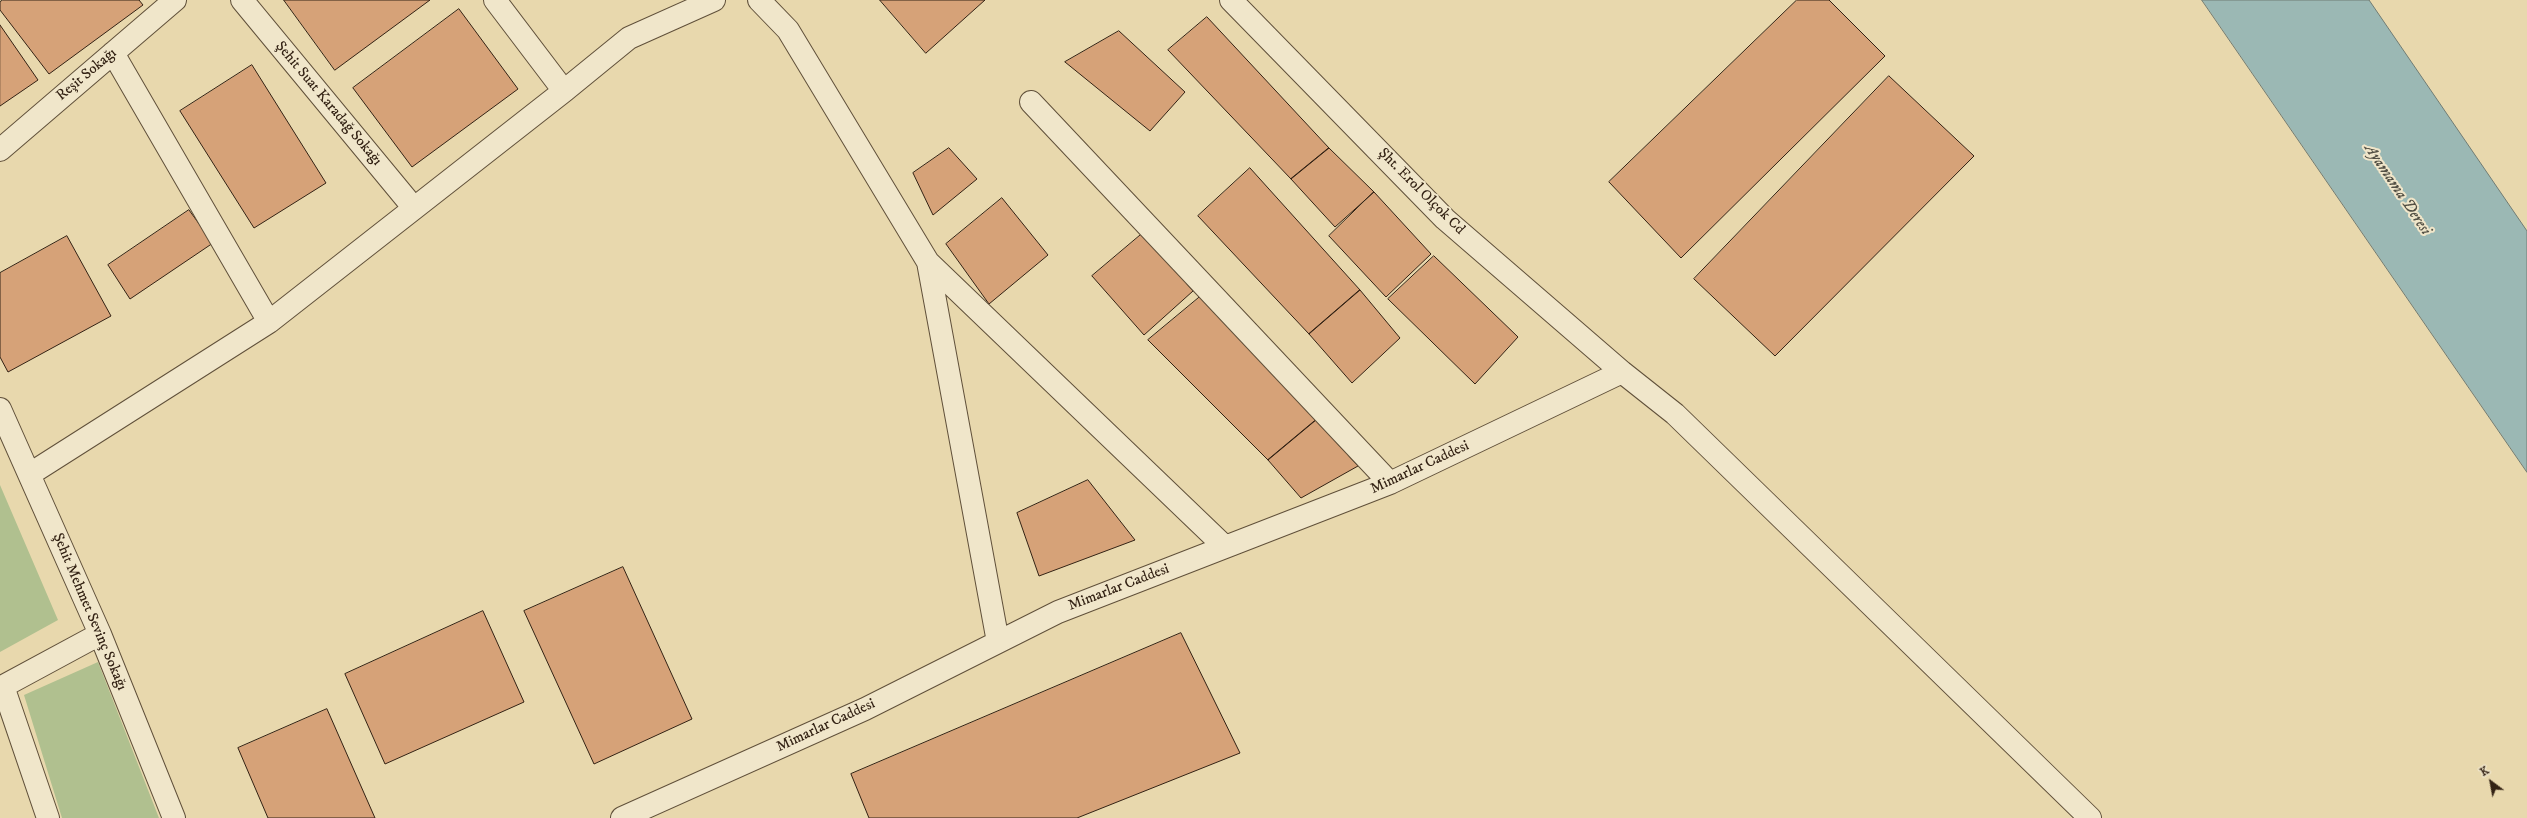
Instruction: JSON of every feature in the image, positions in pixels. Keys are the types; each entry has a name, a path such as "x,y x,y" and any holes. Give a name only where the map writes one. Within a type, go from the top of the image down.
{"street":[{"name":"Reşit Sokağı","path":"0,150 175,0"},
{"name":"Şehit Suat Karadağ Sokağı","path":"242,0 413,207"},
{"path":"495,0 564,91"},
{"path":"30,474 269,322 413,207 564,91 629,38 714,0"},
{"path":"759,0 788,30 928,262 1225,547"},
{"name":"Şht. Erol Olçok Cd","path":"1231,0 1445,219 1622,372 1675,414 2090,818"},
{"path":"113,53 269,322"},
{"path":"1031,102 1390,483"},
{"path":"928,262 998,642"},
{"name":"Mimarlar Caddesi","path":"622,818 865,709 1058,612 1390,483 1622,372"},
{"name":"Şehit Mehmet Sevinç Sokağı","path":"0,409 100,634 174,818"},
{"path":"48,818 2,687 100,634"}],"green space":[{"path":"0,485 58,620 0,652"},
{"path":"98,662 159,818 62,818 24,695"}],"water":[{"name":"Ayamama Deresi","path":"2202,0 2369,0 2527,231 2527,472"}],"building":[{"path":"3,0 139,0 143,5 49,74 0,10 0,2"},
{"path":"284,0 430,0 335,70"},
{"path":"880,0 985,0 926,53"},
{"path":"1797,0 1829,0 1885,56 1681,258 1609,182"},
{"path":"459,9 518,89 412,167 353,88"},
{"path":"1207,17 1329,148 1291,179 1168,50"},
{"path":"0,25 38,80 0,106"},
{"path":"1119,31 1185,92 1150,131 1065,62"},
{"path":"252,65 326,183 254,228 180,111"},
{"path":"1889,76 1974,156 1775,356 1694,279"},
{"path":"949,148 977,179 933,215 913,173"},
{"path":"1329,148 1374,192 1335,227 1291,179"},
{"path":"1250,168 1360,290 1309,334 1198,216"},
{"path":"1374,192 1431,254 1386,297 1329,236"},
{"path":"1002,198 1048,255 989,304 946,244"},
{"path":"189,210 213,243 130,299 108,265"},
{"path":"1143,233 1193,291 1144,335 1092,276"},
{"path":"67,236 111,316 8,372 0,357 0,273"},
{"path":"1434,256 1518,337 1475,384 1388,299"},
{"path":"1360,290 1400,338 1352,383 1309,334"},
{"path":"1201,296 1316,420 1268,460 1148,340"},
{"path":"1316,420 1358,466 1301,498 1268,460"},
{"path":"1088,480 1135,540 1039,576 1017,513"},
{"path":"623,567 692,719 594,764 524,611"},
{"path":"483,611 524,702 385,764 345,674"},
{"path":"1181,633 1240,753 1077,818 869,818 851,774"},
{"path":"327,709 375,818 268,818 238,748"}]}
